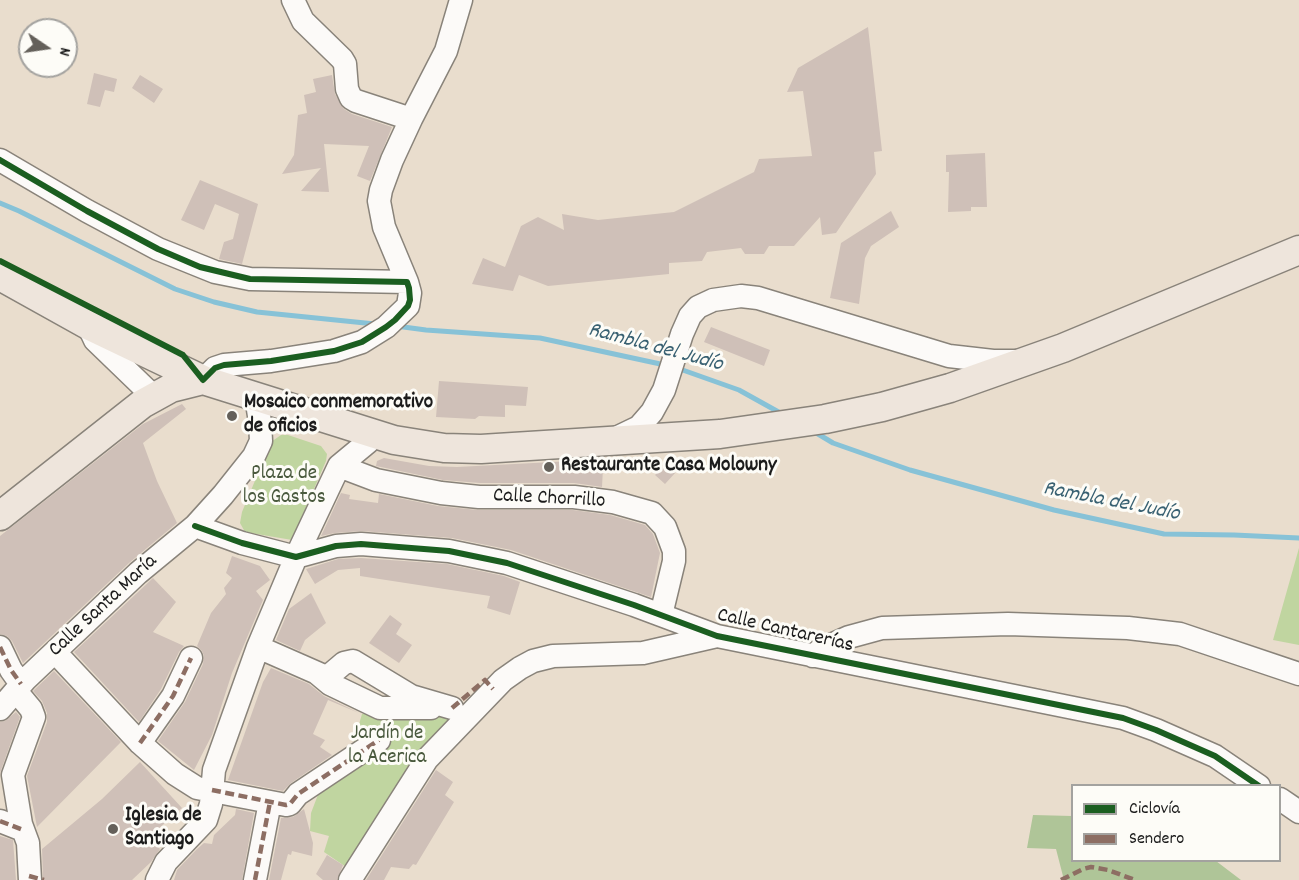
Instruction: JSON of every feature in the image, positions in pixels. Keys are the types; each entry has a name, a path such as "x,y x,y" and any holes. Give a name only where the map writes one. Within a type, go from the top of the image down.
{"main road":[{"path":"0,276 88,325 203,380 372,434 462,450 674,438 770,428 882,407 950,388 1073,344 1299,250"},
{"path":"0,516 153,396 171,388 203,380"}],"street":[{"path":"293,0 303,21 345,64 347,89 351,98 411,119"},
{"path":"203,380 215,368 224,365 272,361 334,351 362,342 395,320 408,306 410,293 407,282 384,227 380,201 381,190 411,119 446,51 461,0"},
{"path":"0,160 87,212 158,249 215,272 250,279 407,282"},
{"path":"607,442 639,427 652,412 664,390 688,320 698,307 713,300 741,297 776,303 949,356 993,361 1028,360"},
{"path":"88,325 95,340 153,396"},
{"name":"Calle Santa María","path":"0,709 55,652 138,573 195,526 223,495 258,448 261,432 256,397"},
{"path":"158,879 166,862 206,820 210,812 214,770 258,647 296,557 339,466 368,442 372,434"},
{"name":"Calle Chorrillo","path":"339,466 376,480 441,494 479,497 574,496 614,502 651,513 665,527 674,551 674,561 662,615"},
{"path":"195,526 242,543 296,557"},
{"name":"Calle Cantarerías","path":"296,557 336,546 361,544 427,548 507,563 717,636 1123,718 1156,729 1215,756 1256,784"},
{"path":"813,656 849,637 882,628 1008,624 1117,628 1180,634 1299,674"},
{"path":"350,880 427,759 494,689 520,668 533,661 553,656 643,653 717,636"},
{"path":"0,647 34,717 13,775 34,879"},
{"path":"258,647 324,676 331,674 344,663 353,661 411,696 452,708"},
{"path":"55,652 140,743 191,786 286,805 290,804 298,794 379,740"},
{"path":"140,743 173,696 191,658"},
{"path":"318,674 330,684 380,708 452,708 485,680 494,689"},
{"path":"1281,800 1299,812"},
{"path":"255,880 270,802"},
{"path":"0,821 23,830"}],"green space":[{"name":"Plaza de los Gastos","path":"281,435 288,435 321,446 327,454 292,540 245,532 240,523 242,512 271,442"},
{"path":"1299,548 1299,645 1273,640"},
{"name":"Jardín de la Acerica","path":"437,711 453,717 349,869 324,852 329,836 310,831 311,813 319,792 348,762 362,714"},
{"path":"1033,815 1071,816 1071,862 1217,862 1241,880 1064,880 1056,849 1027,848"}],"building":[{"path":"868,27 882,151 874,152 876,174 836,233 822,235 820,217 794,246 769,246 764,254 745,254 741,248 707,252 702,261 669,263 669,274 548,286 519,275 513,291 472,284 483,258 505,267 521,226 538,217 564,230 562,214 598,220 674,212 754,172 759,159 812,156 803,91 787,92 798,68"},
{"path":"94,73 117,79 114,92 105,90 100,107 87,104"},
{"path":"140,75 163,89 154,103 132,88"},
{"path":"332,75 335,94 344,109 352,114 392,127 370,181 357,176 369,146 324,144 329,192 301,191 321,168 282,174 294,155 298,115 307,113 304,95 316,92 313,79"},
{"path":"985,153 987,207 971,207 971,211 948,212 949,172 946,172 946,155"},
{"path":"200,180 258,204 242,264 219,259 224,242 233,239 239,214 215,204 204,230 181,220"},
{"path":"891,211 899,227 871,246 865,258 859,304 830,298 841,243"},
{"path":"711,327 770,350 764,366 704,342"},
{"path":"439,381 528,387 526,406 505,405 505,417 479,416 475,419 436,417"},
{"path":"182,404 186,409 143,443 157,481 177,523 129,563 23,663 12,641 0,634 0,536 143,424"},
{"path":"384,458 429,466 457,467 591,460 590,468 603,468 602,487 574,483 480,483 443,480 376,466 377,461"},
{"path":"667,463 676,472 665,484 655,475"},
{"path":"341,493 350,495 349,499 378,503 379,494 438,506 478,510 573,510 610,515 645,525 653,534 660,553 651,597 511,550 452,538 362,531 321,536"},
{"path":"232,556 260,566 270,580 256,591 263,600 232,673 212,735 194,770 158,741 185,702 203,664 204,656 197,646 211,613 226,594 224,588 232,578 226,573"},
{"path":"361,558 447,564 504,576 520,582 510,615 487,608 490,596 360,576 360,568 338,570 315,584 306,569 338,559"},
{"path":"153,578 176,602 153,632 184,646 161,689 139,722 74,652"},
{"path":"311,593 326,623 305,640 300,651 276,640 289,609"},
{"path":"390,615 402,624 396,634 412,645 399,663 369,643"},
{"path":"271,668 309,684 324,696 359,713 328,700 313,734 325,740 320,747 332,755 283,791 228,780 263,682"},
{"path":"54,671 121,742 37,827 27,776 47,722 47,713 42,701 33,691"},
{"path":"16,712 20,717 0,773 0,722 5,721"},
{"name":"Iglesia de Santiago","path":"140,762 182,808 149,837 160,849 151,862 132,880 43,880 42,849 102,799"},
{"path":"436,770 453,782 445,795 454,802 416,865 413,864 409,869 391,867 384,880 366,880"},
{"path":"236,809 254,813 242,880 174,880 177,870 197,849 204,843 212,844 214,835 235,815"},
{"path":"304,809 313,843 312,856 292,851 291,855 288,854 281,880 269,880 281,818 293,817"},
{"path":"0,836 13,840 16,880 0,880"},
{"path":"327,855 343,865 337,880 323,880 316,874"}],"waterway":[{"name":"Rambla del Judío","path":"0,203 175,289 214,302 257,312 375,324"},
{"name":"Rambla del Judío","path":"396,326 540,338 665,365"},
{"name":"Rambla del Judío","path":"677,368 739,390 784,415"},
{"name":"Rambla del Judío","path":"813,431 833,443 910,470 1054,510 1164,534 1299,538"}],"marked path":[{"path":"0,647 21,684"},
{"path":"140,743 173,696 191,658"},
{"path":"452,708 485,680 493,689"},
{"path":"212,790 290,804 298,794 379,740"},
{"path":"255,880 270,802"},
{"path":"0,821 23,830"},
{"path":"1061,880 1091,867 1108,870 1135,880"},
{"path":"29,876 44,880"}],"cycle path":[{"path":"0,160 158,249 200,267 250,279 407,282 410,300 408,306 395,320 362,342 334,351 271,361 224,365 215,368 203,380 183,355 0,261"},
{"path":"195,526 242,543 296,557 336,546 361,544 449,551 507,563 634,605 717,636 1123,718 1215,756 1256,784"}],"place":[{"name":"Mosaico conmemorativo de oficios","path":"232,416"},
{"name":"Restaurante Casa Molowny","path":"549,467"},
{"name":"Iglesia de Santiago","path":"113,829"}]}
